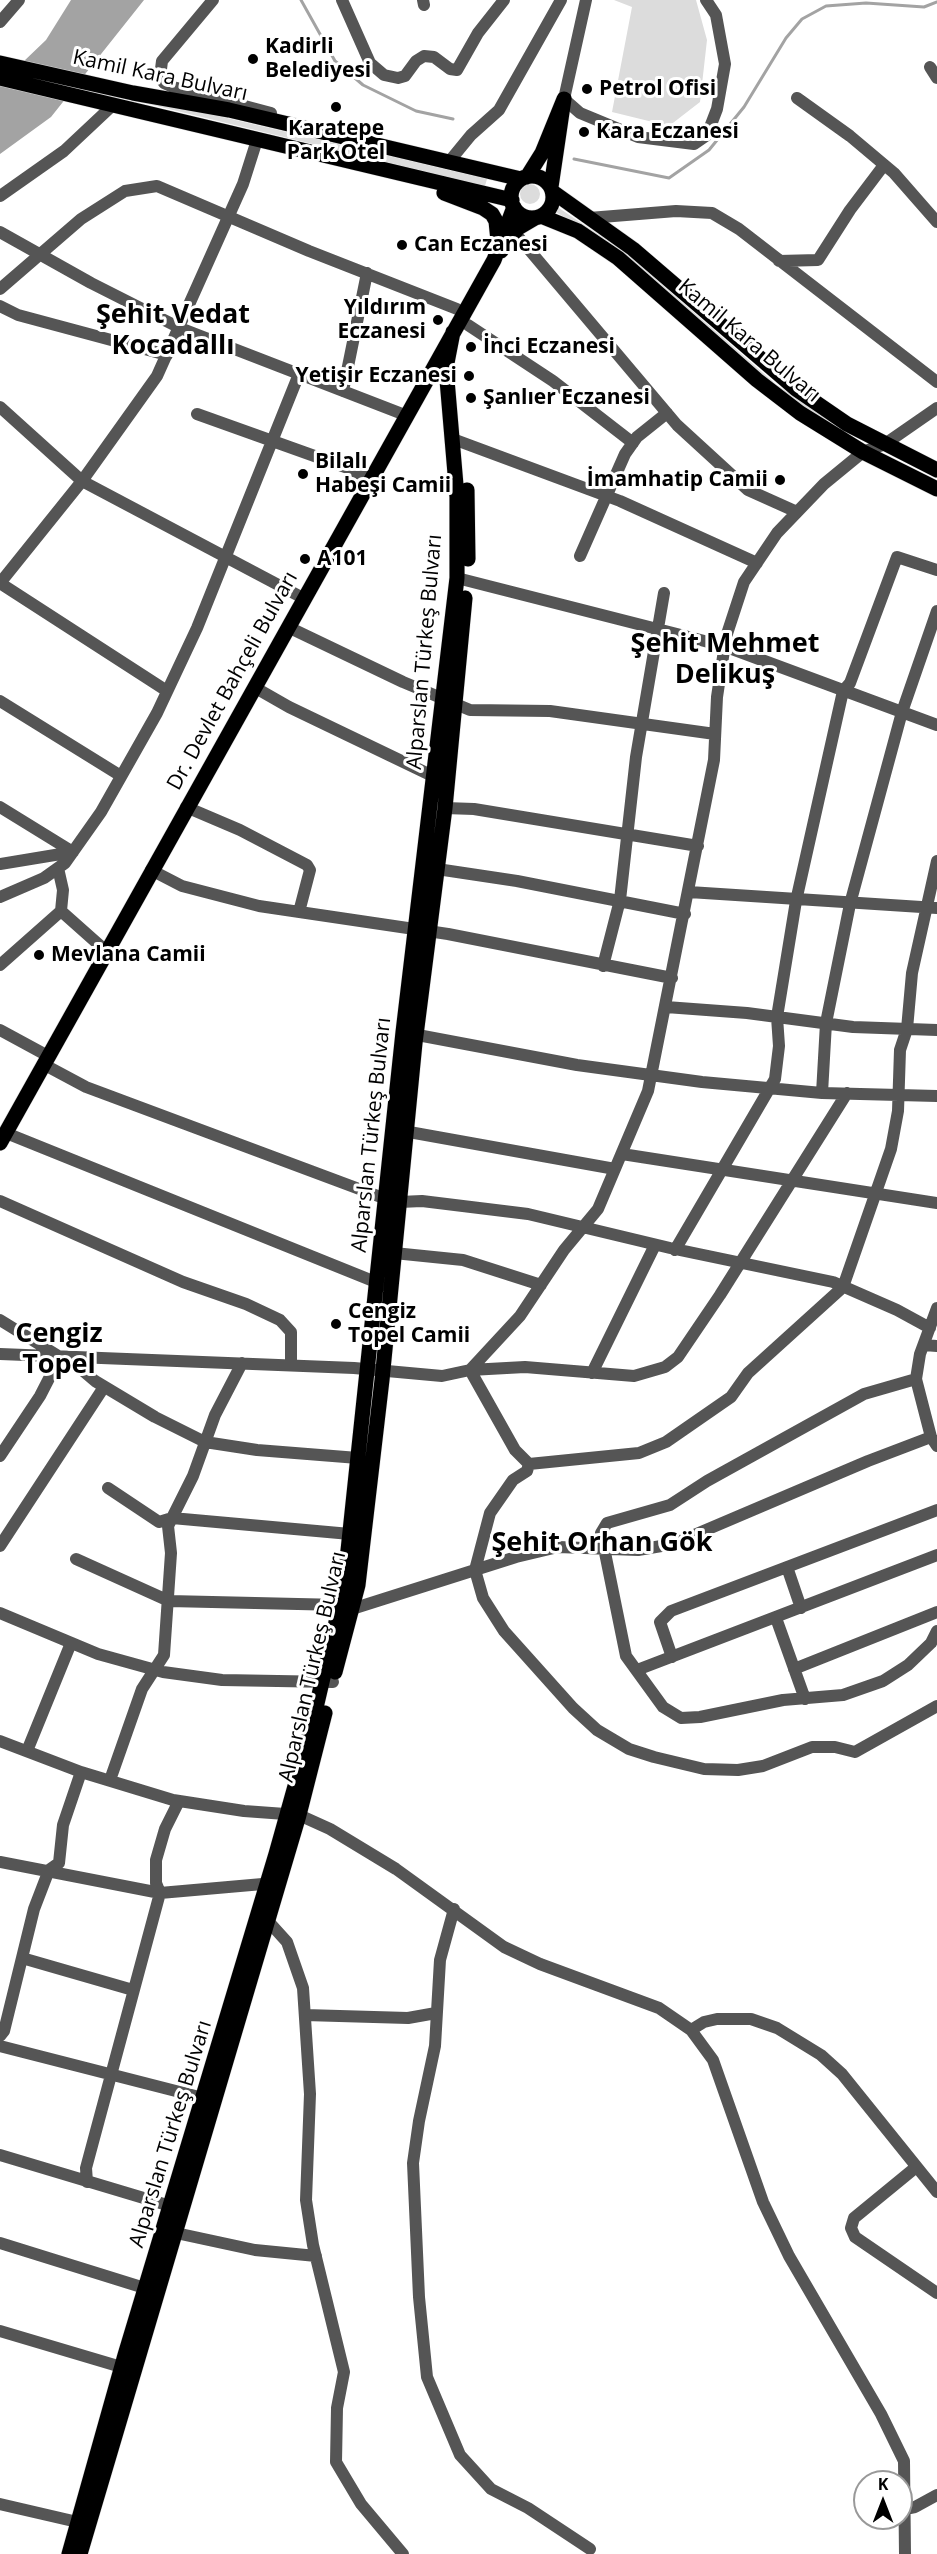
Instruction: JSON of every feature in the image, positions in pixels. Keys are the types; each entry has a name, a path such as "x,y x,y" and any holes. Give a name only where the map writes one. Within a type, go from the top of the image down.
{"main road":[{"name":"Kamil Kara Bulvarı","path":"0,63 113,89 229,110 448,163 524,178"},
{"name":"Kamil Kara Bulvarı","path":"0,78 513,204"},
{"path":"538,217 524,216 513,204 513,190 546,146 564,99"},
{"path":"496,253 515,233 551,208 564,99"},
{"path":"376,169 489,211 496,221 496,253"},
{"path":"524,178 541,178 552,190"},
{"name":"Kamil Kara Bulvarı","path":"552,190 641,256 796,389 885,444 937,470"},
{"name":"Dr. Devlet Bahçeli Bulvarı","path":"2,1139 453,332 496,253 513,204"},
{"name":"Kamil Kara Bulvarı","path":"538,217 578,231 604,247 757,380 800,413 863,452 937,489"},
{"name":"Alparslan Türkeş Bulvarı","path":"346,1607 358,1585 375,1369 410,1033 450,701 468,512 458,441 453,332"},
{"name":"Alparslan Türkeş Bulvarı","path":"422,931 437,869 445,808 440,779"},
{"name":"Alparslan Türkeş Bulvarı","path":"384,1285 394,1253 393,1201"},
{"name":"Alparslan Türkeş Bulvarı","path":"80,2554 84,2523 273,1883 328,1682 346,1607 350,1534 358,1458 375,1369"},
{"name":"Alparslan Türkeş Bulvarı","path":"209,2100 268,1921 273,1883"},
{"name":"Alparslan Türkeş Bulvarı","path":"153,2290 176,2232 177,2208"},
{"name":"Alparslan Türkeş Bulvarı","path":"69,2554 84,2523"}],"street":[{"path":"0,21 19,0"},
{"path":"213,0 169,53 160,69 160,77 164,83 295,119 306,129"},
{"path":"342,0 370,63 384,75 398,78 405,76 416,61 424,56 434,57 450,69 458,70 478,33 504,0"},
{"path":"448,163 471,135 499,110 561,0"},
{"path":"585,1 564,99 580,113 638,137 694,144 707,135 717,109 725,64 716,15 707,0"},
{"path":"797,98 850,136 884,165 937,222"},
{"path":"0,196 64,150 109,104"},
{"path":"167,691 0,583 82,481 157,376 243,184 257,140"},
{"path":"779,261 818,260 850,210 884,165"},
{"path":"0,289 81,219 125,191 157,186 457,309"},
{"path":"589,218 666,212 712,213 739,229 937,382"},
{"path":"0,232 180,328 405,415"},
{"path":"515,233 667,413 748,490 797,512"},
{"path":"343,391 367,273"},
{"path":"0,306 18,315 167,355"},
{"path":"468,326 553,381 633,443"},
{"path":"0,897 44,878 58,868 73,852 121,776 167,691 197,628 299,374"},
{"path":"0,407 82,481 303,598"},
{"path":"470,1370 520,1316 598,1209 648,1091 714,760 724,646 744,582 777,533 824,484 863,452 885,444 937,408"},
{"path":"580,556 625,454 633,443 667,413"},
{"path":"198,414 371,480"},
{"path":"458,441 606,496 757,563"},
{"path":"675,1250 724,1170 775,1079 779,1046 777,1017 796,901 843,691 850,683 892,577 897,557 937,570"},
{"path":"462,579 724,646 937,725"},
{"path":"603,966 620,900 636,758 664,593"},
{"path":"822,1093 826,1023 850,904 902,712 937,611"},
{"path":"288,627 327,648 470,710 550,711 715,734"},
{"path":"254,687 289,707 440,779"},
{"path":"0,701 121,776"},
{"path":"0,807 73,852"},
{"path":"186,807 240,830 307,865 310,870 299,912"},
{"path":"445,808 474,810 698,846"},
{"path":"0,864 73,852"},
{"path":"529,1464 639,1453 666,1442 731,1397 748,1373 843,1287 891,1149 898,1094 900,1050 907,1029 912,973 932,908 937,861"},
{"path":"0,965 62,911 63,890 58,868"},
{"path":"437,869 620,900 685,914"},
{"path":"151,870 182,886 259,906 422,931 672,978"},
{"path":"689,892 796,901 932,908"},
{"path":"62,911 106,951"},
{"path":"666,1007 826,1023 937,1030"},
{"path":"0,1030 86,1087 393,1201 422,1201 528,1214 675,1250 740,1262 843,1287 930,1328"},
{"path":"410,1033 651,1076 822,1093 937,1096"},
{"path":"0,1354 375,1369 442,1376 470,1370 525,1367 634,1376 665,1367 678,1357 794,1181 847,1093"},
{"path":"400,1130 615,1169"},
{"path":"2,1139 384,1285"},
{"path":"622,1154 937,1203"},
{"path":"0,1201 183,1282 246,1304 280,1320 291,1332 291,1365"},
{"path":"592,1373 655,1245"},
{"path":"394,1253 463,1260 541,1286"},
{"path":"76,1559 169,1601 346,1607 558,1547 638,1550 673,1544 868,1461 934,1442 916,1379 924,1345 937,1308"},
{"path":"0,1320 64,1358 104,1387 155,1417 205,1442 358,1458"},
{"path":"924,1345 937,1346"},
{"path":"0,1456 64,1358"},
{"path":"110,1780 142,1689 164,1655 171,1553 168,1526 193,1476 215,1415 242,1363"},
{"path":"470,1370 515,1450 529,1464"},
{"path":"916,1379 864,1394 707,1481 670,1505 607,1523 601,1533 626,1656 663,1707 681,1718 700,1718 783,1700 805,1700 843,1695 883,1680 908,1665 931,1643 937,1631"},
{"path":"0,1546 14,1529 104,1387"},
{"path":"529,1464 527,1471 513,1479 490,1513 475,1570 483,1598 504,1631 573,1708 597,1730 629,1749 704,1769 738,1770 763,1766 812,1747 835,1747 855,1752 937,1706"},
{"path":"108,1488 159,1522 172,1518 350,1534"},
{"path":"672,1657 660,1622 672,1611 937,1510"},
{"path":"637,1670 937,1555"},
{"path":"787,1567 801,1608"},
{"path":"794,1669 937,1612"},
{"path":"0,1613 98,1654 154,1669 222,1680 328,1682"},
{"path":"776,1618 805,1700"},
{"path":"27,1751 71,1643"},
{"path":"0,1741 81,1772 179,1801 244,1811 293,1814 330,1828 396,1869 504,1947 540,1964 659,2008 691,2030 712,2060 763,2202 789,2256 881,2414 904,2461 904,2470"},
{"path":"0,2036 4,2031 34,1909 49,1870 59,1863 63,1826 81,1772"},
{"path":"87,2182 86,2168 160,1893 156,1883 156,1860 165,1829 179,1801"},
{"path":"0,1862 160,1893 273,1883"},
{"path":"454,1909 440,1959 435,2046 419,2121 413,2163 419,2297 427,2377 460,2455 491,2489 528,2508 590,2549"},
{"path":"268,1921 287,1942 303,1988 310,2094 306,2200 316,2256 344,2372 337,2408 336,2462 361,2504 403,2554"},
{"path":"22,1958 133,1990"},
{"path":"304,2015 408,2018 436,2013"},
{"path":"691,2030 705,2022 724,2018 751,2019 777,2028 821,2055 842,2074 915,2168 937,2192"},
{"path":"0,2046 209,2100"},
{"path":"0,2155 177,2208"},
{"path":"915,2168 854,2218 851,2228 857,2239 937,2293"},
{"path":"176,2232 255,2250 316,2256"},
{"path":"0,2243 153,2290"},
{"path":"0,2331 128,2370"},
{"path":"913,2506 937,2495"},
{"path":"0,2504 84,2523"},
{"path":"905,2530 905,2554"}],"shaded area":[{"path":"71,0 144,0 51,117 0,154 0,84 46,40"},
{"path":"614,0 696,0 707,40 700,102 669,126 612,112 632,7"},
{"path":"136,101 197,111 487,179 485,186"},
{"path":"530,184 537,187 540,194 537,201 530,204 523,201 520,194 523,187"},
{"path":"556,206 626,253 777,385 851,437 782,393 605,241 554,211"}],"waterway":[{"path":"301,0 335,61 363,85 416,111 453,119"},
{"path":"574,159 669,178 709,150 744,107 786,38 802,19 826,6 866,3 924,7 937,2"}],"place":[{"name":"Kadirli Belediyesi","path":"253,59"},
{"name":"Petrol Ofisi","path":"587,89"},
{"name":"Karatepe Park Otel","path":"336,107"},
{"name":"Kara Eczanesi","path":"584,132"},
{"name":"Can Eczanesi","path":"402,245"},
{"name":"Yıldırım Eczanesi","path":"438,320"},
{"name":"İnci Eczanesi","path":"471,347"},
{"name":"Yetişir Eczanesi","path":"469,376"},
{"name":"Şanlıer Eczanesi","path":"471,398"},
{"name":"Bilalı Habeşi Camii","path":"303,474"},
{"name":"İmamhatip Camii","path":"780,480"},
{"name":"A101","path":"305,559"},
{"name":"Mevlana Camii","path":"39,955"},
{"name":"Cengiz Topel Camii","path":"336,1324"}],"district":[{"name":"Şehit Vedat Kocadallı","path":"173,330"},
{"name":"Şehit Mehmet Delikuş","path":"725,660"},
{"name":"Cengiz Topel","path":"59,1350"},
{"name":"Şehit Orhan Gök","path":"602,1543"}]}
